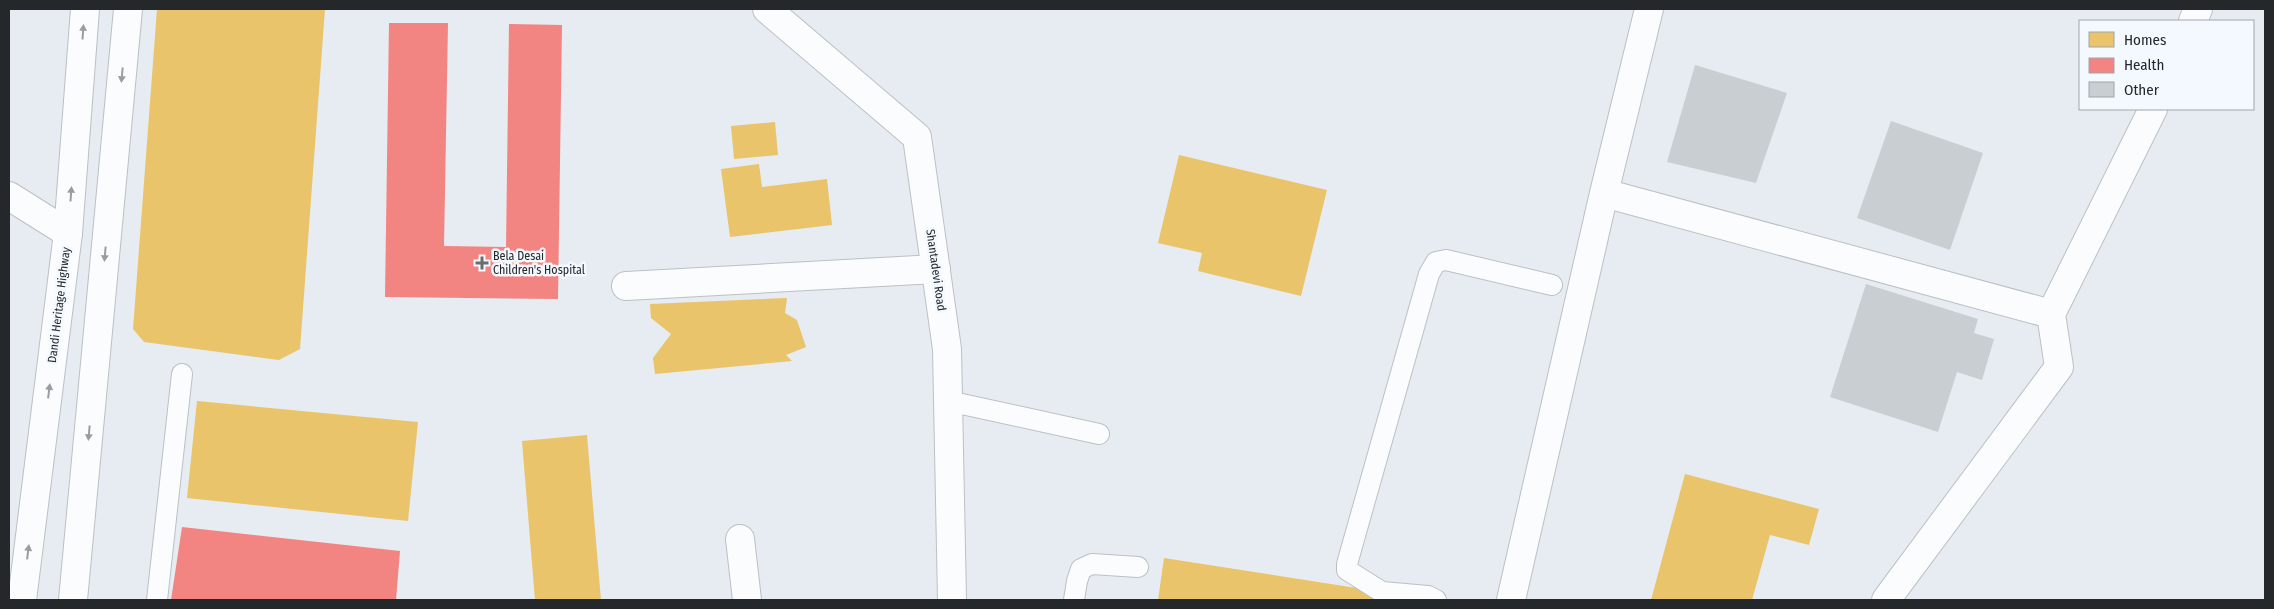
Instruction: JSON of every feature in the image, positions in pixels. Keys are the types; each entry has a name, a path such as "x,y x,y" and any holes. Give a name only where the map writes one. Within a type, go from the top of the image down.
{"main road":[{"name":"Dandi Heritage Highway","path":"22,600 68,233 85,9"},
{"path":"74,600 128,9"},
{"name":"Shantadevi Road","path":"767,9 918,137 948,349 952,600"},
{"path":"1511,600 1604,194 1649,9"},
{"path":"1886,600 2059,367 2051,314 2153,110"},
{"path":"1604,194 2051,314"},
{"path":"9,196 68,233"},
{"path":"626,286 936,269"},
{"path":"740,539 747,600"}],"lane":[{"path":"1436,600 1428,596 1382,592 1347,570 1347,564 1429,274 1436,262 1446,260 1552,285"},
{"path":"157,600 182,374"},
{"path":"948,401 1098,434"},
{"path":"1074,600 1081,569 1092,564 1138,567"}],"building: Homes":[{"path":"157,9 325,9 300,349 279,360 144,342 133,329"},
{"path":"775,122 778,155 734,159 731,126"},
{"path":"1179,155 1327,190 1301,296 1198,271 1202,253 1158,243"},
{"path":"759,164 762,187 827,179 832,225 730,237 721,169"},
{"path":"787,298 785,313 797,320 806,347 786,355 792,361 655,374 653,358 671,334 651,318 650,304"},
{"path":"197,401 418,422 408,521 187,498"},
{"path":"587,435 601,600 535,600 522,441"},
{"path":"1685,474 1819,509 1809,545 1770,535 1752,600 1651,600"},
{"path":"1164,558 1382,592 1381,600 1158,600"}],"building: Health":[{"path":"389,23 448,23 444,246 506,247 509,24 562,25 558,299 385,297"},
{"path":"182,527 400,551 396,600 171,600"}],"building: Other":[{"path":"1695,65 1787,93 1756,183 1667,162"},
{"path":"1891,121 1983,153 1950,250 1857,218"},
{"path":"1866,284 1978,319 1974,333 1994,339 1982,380 1957,372 1938,432 1830,397"}],"place":[{"name":"Bela Desai Children's Hospital","path":"482,263"}]}
